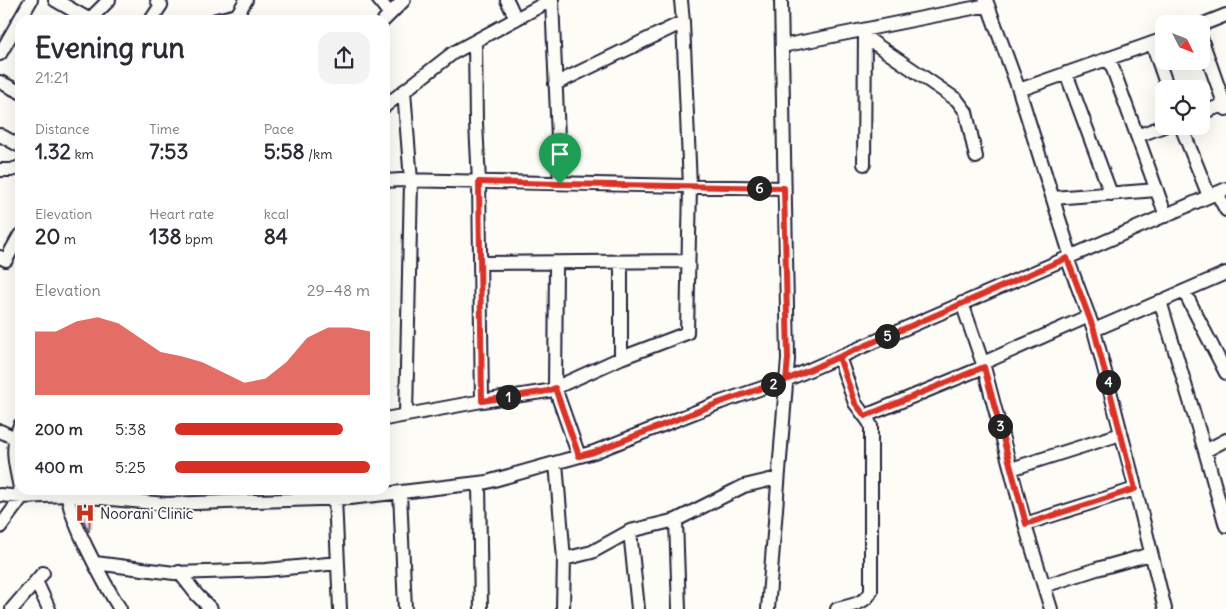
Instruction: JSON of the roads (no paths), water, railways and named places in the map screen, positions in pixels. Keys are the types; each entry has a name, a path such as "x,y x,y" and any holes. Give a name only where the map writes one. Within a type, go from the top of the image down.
{"street":[{"path":"24,15 31,0"},
{"path":"55,0 81,15"},
{"path":"95,15 109,0"},
{"path":"240,15 246,0"},
{"path":"379,0 386,15"},
{"path":"389,15 404,0"},
{"path":"507,0 516,19"},
{"path":"390,102 453,53 551,0 560,184"},
{"path":"390,418 548,391 621,358 687,333 690,186 681,0"},
{"path":"768,609 788,359 781,0"},
{"path":"154,15 161,2"},
{"path":"782,46 865,33 987,3 1019,90 1053,198 1069,257 1094,330 1165,609"},
{"path":"1210,21 1226,15"},
{"path":"555,84 683,22"},
{"path":"865,33 964,107 968,116 976,157"},
{"path":"864,164 865,33"},
{"path":"0,54 15,35"},
{"path":"475,41 482,401"},
{"path":"1019,90 1155,42"},
{"path":"1109,58 1166,216"},
{"path":"1210,64 1225,106 1210,110"},
{"path":"1066,73 1111,194"},
{"path":"0,82 15,90"},
{"path":"404,91 411,181 406,415"},
{"path":"1137,136 1155,129"},
{"path":"0,135 15,143"},
{"path":"1186,135 1226,210"},
{"path":"0,170 15,169"},
{"path":"390,181 784,188"},
{"path":"1053,198 1157,190"},
{"path":"390,493 487,482 594,452 721,402 786,380 1217,193"},
{"path":"2,262 15,242"},
{"path":"621,262 621,358"},
{"path":"480,263 688,262"},
{"path":"556,263 555,388 579,456"},
{"path":"1094,330 1226,273"},
{"path":"1184,291 1226,373"},
{"path":"1160,301 1226,521"},
{"path":"962,303 983,365 1026,524 1052,609"},
{"path":"865,416 983,365 1088,316"},
{"path":"839,357 855,403 871,426 871,591 868,598 843,608"},
{"path":"0,431 15,438 13,455 15,464"},
{"path":"1011,469 1121,434"},
{"path":"1205,451 1226,440"},
{"path":"556,463 564,559 563,609"},
{"path":"564,559 592,552 630,531 676,520 744,486 778,478"},
{"path":"479,483 481,609"},
{"path":"1026,524 1135,489"},
{"path":"400,492 404,609"},
{"path":"0,495 15,493"},
{"path":"0,527 19,495"},
{"path":"69,495 73,518 105,586 120,609"},
{"path":"122,495 140,496 166,504 350,498 375,495"},
{"path":"334,498 339,609"},
{"path":"676,520 679,609"},
{"path":"630,531 638,609"},
{"path":"1044,586 1097,568 1151,554"},
{"path":"95,563 179,572 266,570 338,563"},
{"path":"179,572 211,609"},
{"path":"12,609 40,577 49,609"}],"place":[{"name":"Noorani Clinic","path":"85,513"}]}
